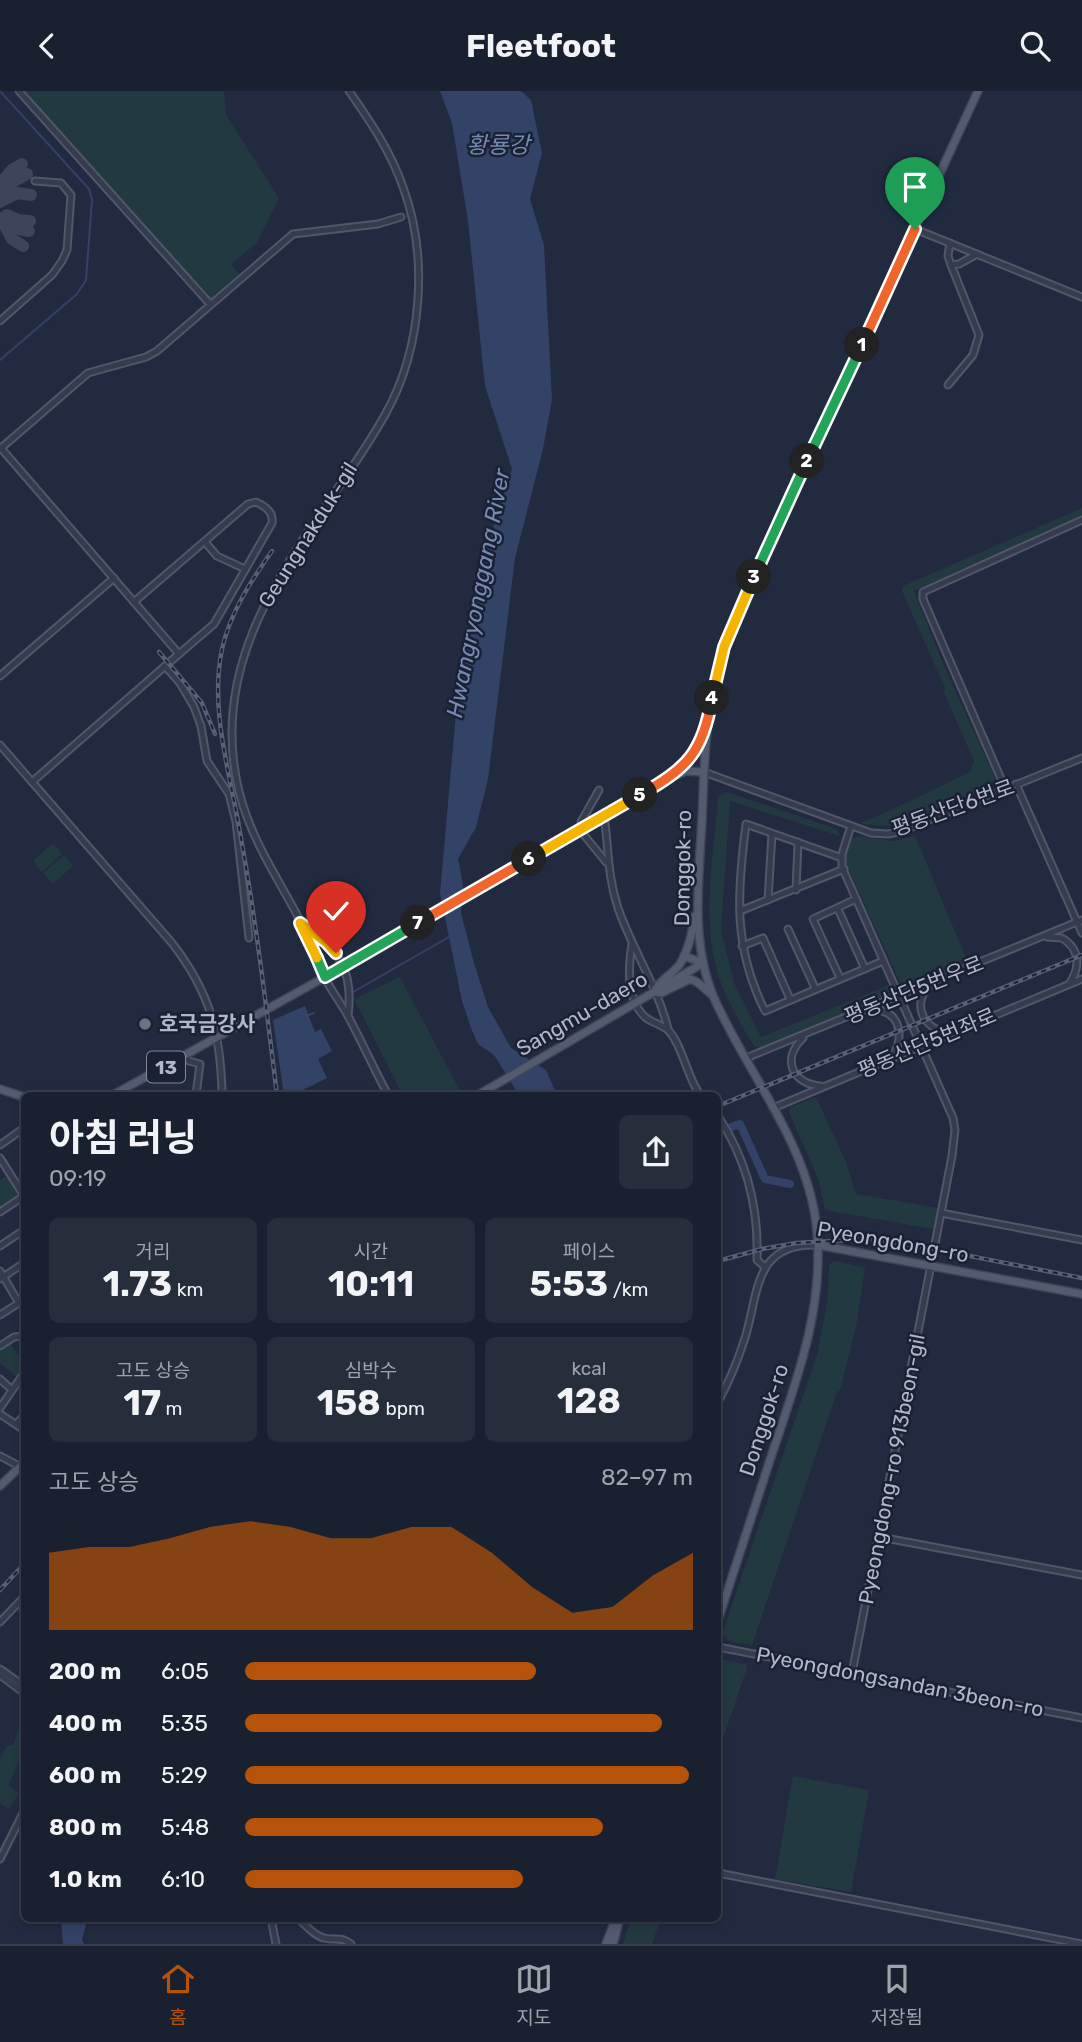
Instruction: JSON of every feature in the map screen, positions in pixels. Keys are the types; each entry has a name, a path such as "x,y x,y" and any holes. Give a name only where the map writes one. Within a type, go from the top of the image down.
{"main road":[{"name":"Donggok-ro","path":"721,1612 808,1341 817,1292 818,1245 809,1187 794,1149 713,996 703,963 698,906 709,716 717,671 728,636 978,91"},
{"name":"13","path":"670,778 700,745 709,716"},
{"name":"13","path":"119,1092 218,1039 670,778 686,771 704,772"},
{"path":"698,906 684,956 671,974 656,985 654,992 661,993 690,979 713,996"},
{"path":"684,956 703,963"},
{"name":"Sangmu-daero","path":"483,1092 703,963"},
{"path":"0,1089 21,1096"},
{"name":"Pyeongdong-ro","path":"818,1245 1082,1294"},
{"path":"0,1486 21,1467"},
{"path":"606,1944 616,1922"},
{"path":"613,1944 617,1922"}],"street":[{"path":"19,91 210,303"},
{"name":"Geungnakduk-gil","path":"349,91 380,137 408,201 416,250 417,314 411,348 386,413 272,588 244,653 236,689 233,742 234,766 242,806 257,844 386,1092"},
{"path":"0,321 52,275 67,250 71,195 61,183 35,181"},
{"path":"179,654 0,448 81,377 94,370 137,360 157,351 293,234 378,224 401,217"},
{"path":"915,229 1082,297"},
{"path":"948,385 974,355 979,335 948,256 950,243"},
{"path":"951,265 959,264 977,254"},
{"path":"32,782 214,624 272,523 270,513 263,505 251,502 134,602"},
{"path":"1005,788 922,595 926,589 1082,520"},
{"path":"205,542 217,556 245,569"},
{"path":"0,676 114,578"},
{"path":"165,666 194,708 201,726 208,761 230,795 236,822 249,937"},
{"path":"0,745 172,943 196,978 218,1039 222,1092"},
{"name":"평동산단6번로","path":"704,772 851,826 872,833 888,834 902,831 1082,758"},
{"path":"1016,784 1080,921 1082,933"},
{"path":"599,790 581,822 584,835 607,865"},
{"path":"604,816 607,865 618,908 663,1010 668,1030 699,1092"},
{"path":"851,826 842,858 746,824 740,911 742,946 750,979 765,1010 883,961"},
{"path":"768,900 772,834"},
{"path":"796,890 798,842"},
{"name":"Pyeongdong-ro 913beon-gil","path":"842,858 856,899 953,1118 955,1131 880,1537 852,1673"},
{"path":"740,911 844,869"},
{"path":"840,978 813,919 856,899"},
{"path":"838,909 865,968"},
{"name":"평동산단5번우로","path":"746,1058 1080,921"},
{"path":"300,923 332,948 341,962 350,986 348,1016"},
{"path":"788,929 816,988"},
{"path":"1044,936 1062,938 1075,951 1077,971 1069,984"},
{"path":"742,946 763,938 790,999"},
{"path":"632,944 630,978 637,1006 646,1018 668,1030"},
{"name":"평동산단5번좌로","path":"773,1108 1082,979"},
{"path":"932,983 923,992 922,1015 937,1031 953,1033"},
{"path":"865,1010 881,1010 894,1020 900,1035 899,1043 897,1051 888,1059"},
{"path":"805,1035 794,1047 792,1068 804,1082 825,1086"},
{"path":"185,1056 189,1061 200,1064 196,1092"},
{"path":"721,1122 749,1180 757,1221 757,1260 765,1267 745,1338 721,1395"},
{"path":"0,1145 21,1130"},
{"path":"0,1159 21,1191"},
{"path":"0,1178 9,1172"},
{"path":"0,1212 21,1198"},
{"path":"941,1213 1082,1240"},
{"path":"0,1246 21,1232"},
{"name":"Pyeongdong-ro","path":"765,1267 775,1255 788,1248 818,1245"},
{"path":"21,1265 1,1276 21,1303"},
{"path":"0,1315 21,1304"},
{"path":"0,1346 14,1337 21,1336"},
{"path":"0,1379 12,1390"},
{"path":"0,1408 21,1379"},
{"path":"0,1414 21,1428"},
{"path":"16,1424 21,1419"},
{"path":"0,1456 21,1464"},
{"path":"880,1537 1082,1575"},
{"path":"0,1622 21,1600"},
{"name":"Pyeongdongsandan 3beon-ro","path":"721,1648 1082,1718"},
{"path":"0,1669 21,1684"},
{"path":"0,1675 21,1691"},
{"path":"0,1859 21,1817"},
{"path":"721,1874 1082,1944"},
{"path":"272,1922 276,1944"},
{"path":"302,1922 324,1938 341,1938 351,1944"}],"shaded area":[{"path":"23,91 224,91 226,115 279,198 257,243 231,264 239,274 214,298 208,298"},
{"path":"1082,508 1082,517 914,591 944,666 995,778 992,785 911,822 877,826 860,823 970,772 974,761 902,591 903,586"},
{"path":"727,792 837,829 840,836 730,801 721,931 734,983 761,1037 889,985 891,991 888,996 760,1048 754,1046 724,991 711,941 711,875 718,796"},
{"path":"858,836 893,841 915,836 969,965 904,991 845,861 845,852 851,839"},
{"path":"53,843 62,854 42,872 33,861"},
{"path":"64,855 73,866 53,884 43,873"},
{"path":"400,977 460,1092 401,1092 354,999"},
{"path":"816,1097 846,1162 856,1194 938,1208 933,1229 825,1210 819,1181 789,1112 790,1107"},
{"path":"5,1177 21,1197 0,1210 0,1180"},
{"path":"833,1261 865,1267 856,1327 840,1390 837,1392 752,1645 728,1641 722,1634 818,1352 828,1296 829,1265"},
{"path":"9,1342 21,1356 17,1377 0,1363 0,1348"},
{"path":"721,1659 748,1665 721,1744"},
{"path":"17,1732 21,1733 21,1757 8,1786 19,1793 9,1809 0,1803 0,1758 7,1746 14,1744"},
{"path":"793,1776 869,1790 851,1892 775,1879"},
{"path":"630,1922 660,1922 652,1944 623,1944"}],"water":[{"name":"황룡강","path":"440,91 521,91 531,100 542,153 530,199 544,245 552,400 543,449 515,558 488,779 476,827 458,859 463,885 461,913 488,1007 511,1048 546,1070 556,1092 517,1092 494,1055 478,1044 462,1001 440,893 456,713 483,560 512,469 485,386 468,221 452,123"},
{"path":"305,1006 315,1032 321,1029 332,1051 318,1059 327,1078 298,1092 284,1092 273,1020"},
{"path":"61,1922 87,1922 82,1939 84,1944 63,1944"}],"waterway":[{"path":"0,91 89,189 92,200 86,280 77,294 0,360"},
{"path":"353,992 449,937"},
{"path":"309,1015 314,1013"},
{"path":"728,1128 740,1124 765,1179 790,1184"}],"taxiway":[{"path":"0,184 12,170 22,164"},
{"path":"0,189 27,174"},
{"path":"0,202 17,193 31,195"},
{"path":"7,215 30,221"},
{"path":"0,218 19,229 29,231"},
{"path":"5,226 12,239 23,246"}],"railway":[{"path":"272,551 249,586 230,623 222,649 218,693 222,736 255,924 277,1092"},
{"path":"159,652 202,703 215,734"},
{"path":"721,1105 1082,955"},
{"path":"721,1260 796,1243 870,1239 1082,1278"},
{"path":"0,1590 21,1567"}],"place":[{"name":"호국금강사","path":"145,1024"}],"route":[{"path":"336,953 300,923 325,977 670,778 691,757 700,745 709,716 717,671 728,636 915,229"}],"water label":[{"name":"Hwangryonggang River","path":"478,593"}]}
